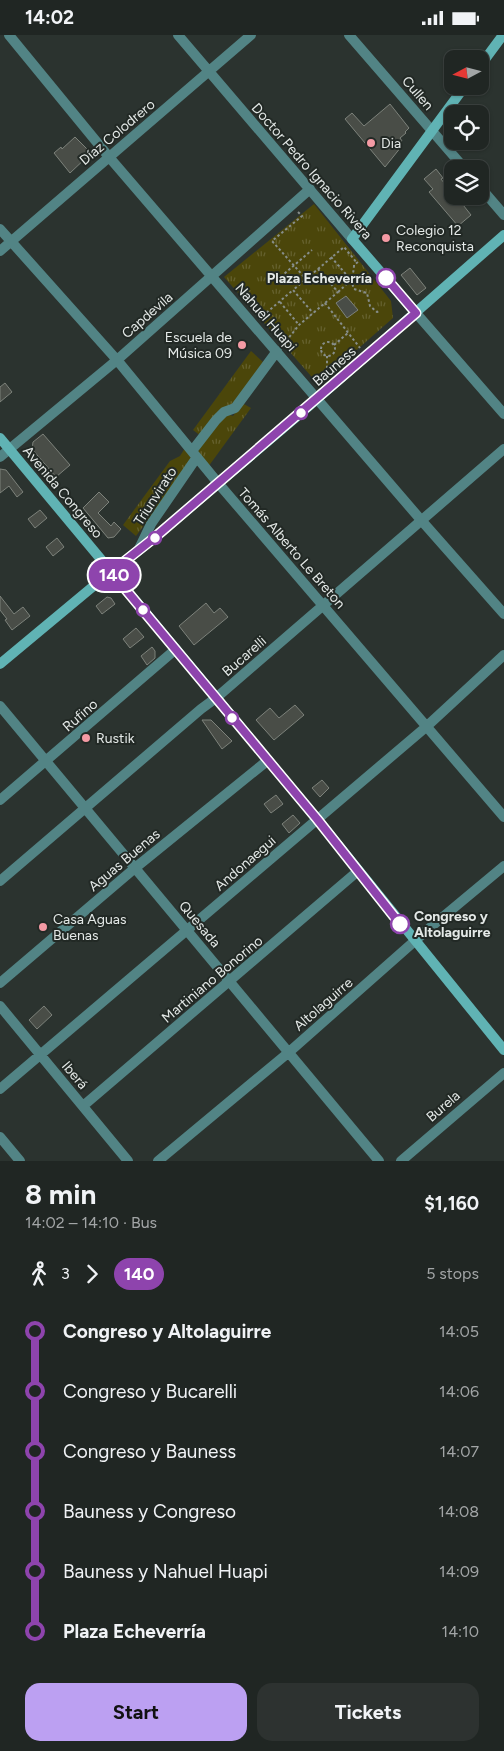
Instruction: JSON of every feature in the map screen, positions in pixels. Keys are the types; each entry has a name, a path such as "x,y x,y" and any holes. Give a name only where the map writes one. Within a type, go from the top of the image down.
{"main road":[{"path":"489,54 503,35"},
{"path":"352,239 459,95"},
{"name":"Bauness","path":"0,664 318,398 504,235"},
{"name":"Doctor Pedro Ignacio Rivera","path":"352,239 416,313"},
{"name":"Avenida Congreso","path":"0,437 317,819 504,1050"}],"street":[{"name":"Nahuel Huapi","path":"9,35 109,157 504,614"},
{"name":"Doctor Pedro Ignacio Rivera","path":"178,35 352,239"},
{"name":"Díaz Colodrero","path":"0,251 251,35"},
{"name":"Cullen","path":"350,35 457,160"},
{"name":"Capdevila","path":"0,457 116,360 310,189"},
{"path":"489,198 504,215"},
{"name":"Tomás Alberto Le Breton","path":"0,229 116,360 218,483 504,817"},
{"name":"Doctor Pedro Ignacio Rivera","path":"416,313 504,414"},
{"name":"Triunvirato","path":"137,551 151,524 216,420 224,412 235,408 277,351"},
{"name":"Bucarelli","path":"0,881 216,698 504,449"},
{"name":"Rufino","path":"0,800 176,649"},
{"name":"Andonaegui","path":"0,1089 426,727 504,655"},
{"name":"Quesada","path":"0,706 379,1161"},
{"name":"Aguas Buenas","path":"0,983 267,761"},
{"name":"Altolaguirre","path":"158,1161 288,1053 504,866"},
{"name":"Martiniano Bonorino","path":"82,1106 358,871"},
{"name":"Iberá","path":"0,1006 128,1161"},
{"name":"Burela","path":"401,1161 504,1073"},
{"path":"0,1137 20,1161"}],"path":[{"path":"293,204 302,216 272,241 306,279"},
{"path":"254,324 344,247 357,263"},
{"path":"277,280 312,250"},
{"path":"277,351 299,325 351,280 354,265 366,255"},
{"path":"331,257 351,280 354,289 367,293 371,308 377,312 380,311"},
{"path":"318,269 338,292"},
{"path":"293,290 313,313"},
{"path":"280,302 299,325"},
{"path":"325,303 366,356"},
{"path":"334,345 349,333"},
{"path":"328,341 336,349 334,353 327,356 322,353 322,345 328,341"},
{"path":"327,356 327,376 325,380 329,388"}],"green space":[{"name":"Plaza Echeverría","path":"314,204 391,301 393,318 318,384 224,277"},
{"path":"251,351 263,362 233,405 201,436 193,430"},
{"path":"242,403 251,408 208,467 198,452 199,448 227,414 233,416"},
{"path":"185,448 192,461 136,536 123,525 170,461 180,456"}],"building":[{"path":"390,104 409,128 400,138 402,141 399,144 401,147 385,167 345,119 352,113 364,126"},
{"path":"75,137 88,150 89,155 70,173 54,153 61,147 62,149"},
{"path":"436,169 443,178 441,179 444,183 444,205 463,205 471,215 458,226 429,192 433,189 424,179"},
{"path":"410,268 426,288 417,295 401,275"},
{"path":"346,296 358,310 347,318 336,303"},
{"path":"5,383 12,392 0,402 0,387"},
{"path":"43,434 70,465 56,477 32,449 33,442"},
{"path":"0,469 6,470 23,492 17,497 9,486 0,493"},
{"path":"99,492 109,502 98,513 111,526 114,522 121,529 114,537 108,538 83,508"},
{"path":"40,510 47,518 35,528 28,519"},
{"path":"57,538 64,547 53,556 46,547"},
{"path":"0,596 14,614 23,607 30,616 12,630 0,610"},
{"path":"107,597 111,598 115,604 102,614 96,606"},
{"path":"206,603 214,613 220,608 228,617 194,645 179,626"},
{"path":"136,628 144,637 130,648 123,639"},
{"path":"152,647 155,651 155,658 147,665 141,656"},
{"path":"295,705 304,715 274,740 256,720 270,708 279,718"},
{"path":"202,720 211,720 232,741 222,749"},
{"path":"322,780 329,788 320,797 312,788"},
{"path":"276,795 283,804 271,813 264,804"},
{"path":"293,815 300,823 289,833 282,824"},
{"path":"44,1006 52,1015 37,1029 29,1020"}],"bus line":[{"name":"140","path":"386,278 416,313 154,538 111,572 317,819 400,924"}],"place":[{"name":"Dia","path":"371,143"},
{"name":"Colegio 12 Reconquista","path":"386,238"},
{"name":"Plaza Echeverría","path":"386,278"},
{"name":"Escuela de Música 09","path":"242,345"},
{"name":"Rustik","path":"86,738"},
{"name":"Congreso y Altolaguirre","path":"400,924"},
{"name":"Casa Aguas Buenas","path":"43,927"}]}
